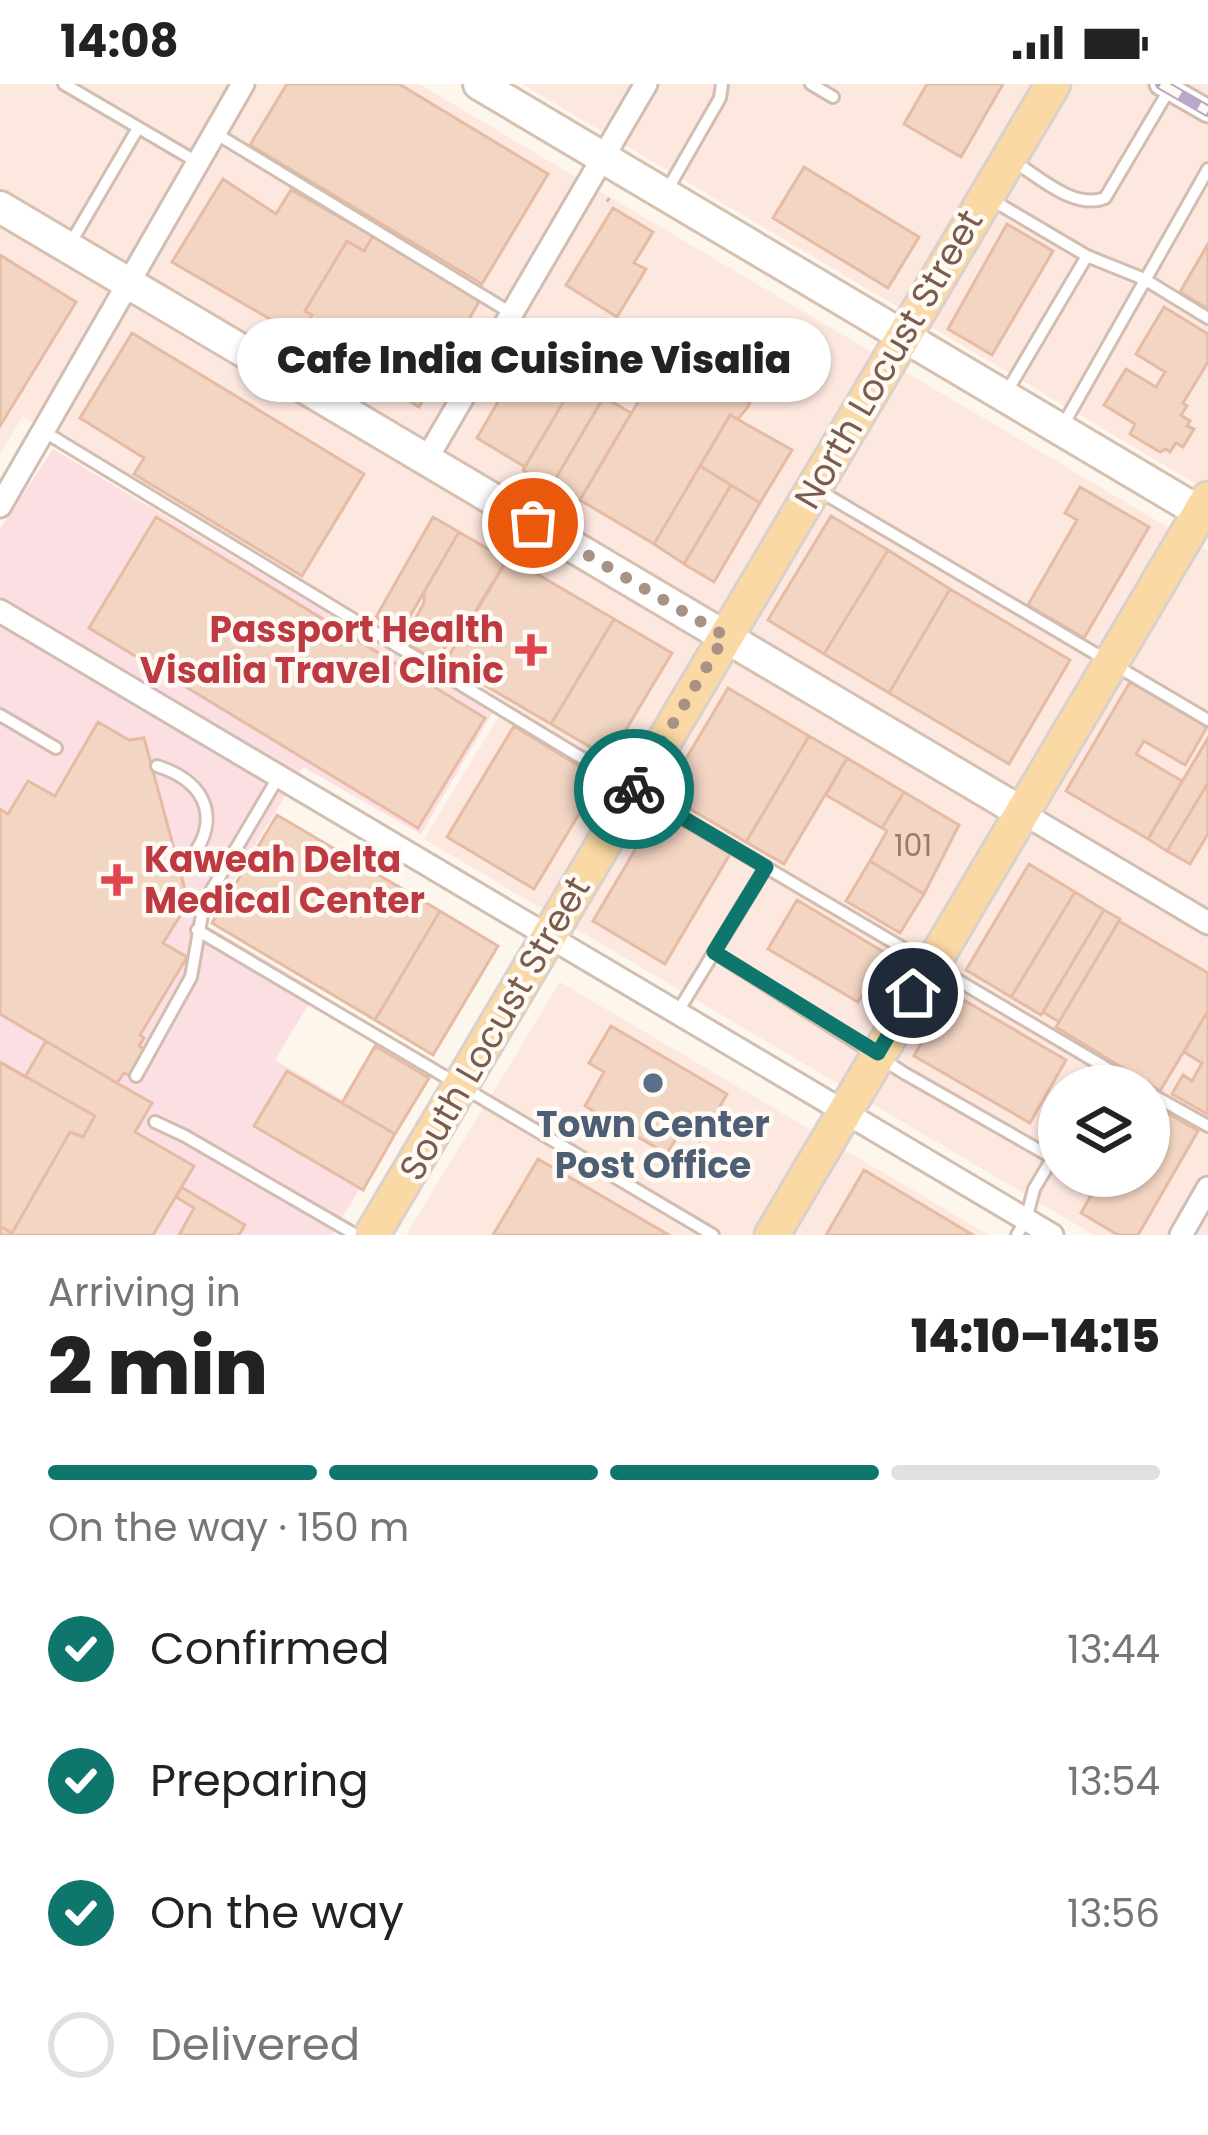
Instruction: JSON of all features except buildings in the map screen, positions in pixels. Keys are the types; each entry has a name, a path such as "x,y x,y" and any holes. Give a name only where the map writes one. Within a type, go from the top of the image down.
{"main road":[{"name":"North Locust Street","path":"725,636 1053,84"},
{"path":"774,1234 1021,812 1206,510"},
{"name":"South Locust Street","path":"372,1235 725,636"}],"street":[{"path":"0,506 244,84"},
{"path":"479,84 1061,430 1206,510"},
{"path":"426,460 646,84"},
{"path":"1165,86 1208,111"},
{"path":"0,207 1208,923"},
{"path":"0,611 844,1111 1022,1227 1052,1235"},
{"path":"1181,1235 1208,1188"}],"lane":[{"path":"64,84 197,162"},
{"path":"665,194 720,98 722,84"},
{"path":"811,84 833,98"},
{"path":"1007,158 1076,199 1105,198 1165,86"},
{"path":"68,247 138,128"},
{"path":"215,133 511,313"},
{"path":"1061,430 1208,169"},
{"path":"984,196 1087,256 1144,279 1208,318"},
{"path":"1004,396 1087,256"},
{"path":"43,430 633,789 1101,1065"},
{"path":"814,487 1208,720"},
{"path":"0,715 56,748"},
{"path":"157,766 194,785 206,804 202,847 184,866"},
{"path":"136,1076 191,977 204,903 279,776"},
{"path":"677,1013 766,867"},
{"path":"197,930 713,1235"},
{"path":"714,952 904,1073 1038,1143"},
{"path":"1170,1105 1208,1126"},
{"path":"155,1123 356,1235"},
{"path":"1022,1227 1038,1182"}],"shaded area":[{"path":"0,84 419,84 1208,551 1208,1235 1094,1235 424,839 506,705 23,416 0,454"},
{"path":"522,84 1208,84 1208,491"},
{"name":"Kaweah Delta Medical Center","path":"53,449 493,712 421,834 303,767 206,925 317,990 275,1060 394,1130 332,1235 0,1235 0,529"},
{"path":"560,982 989,1235 406,1235"}],"railway":[{"path":"1161,84 1208,111"}],"way so far":[{"path":"533,523 725,636 634,789"}],"place":[{"name":"Cafe India Cuisine Visalia","path":"533,523"},
{"name":"Passport Health Visalia Travel Clinic","path":"531,650"},
{"name":"Kaweah Delta Medical Center","path":"117,880"},
{"name":"Town Center Post Office","path":"653,1083"}],"route":[{"path":"634,789 766,867 714,952 878,1053 913,993"}]}
